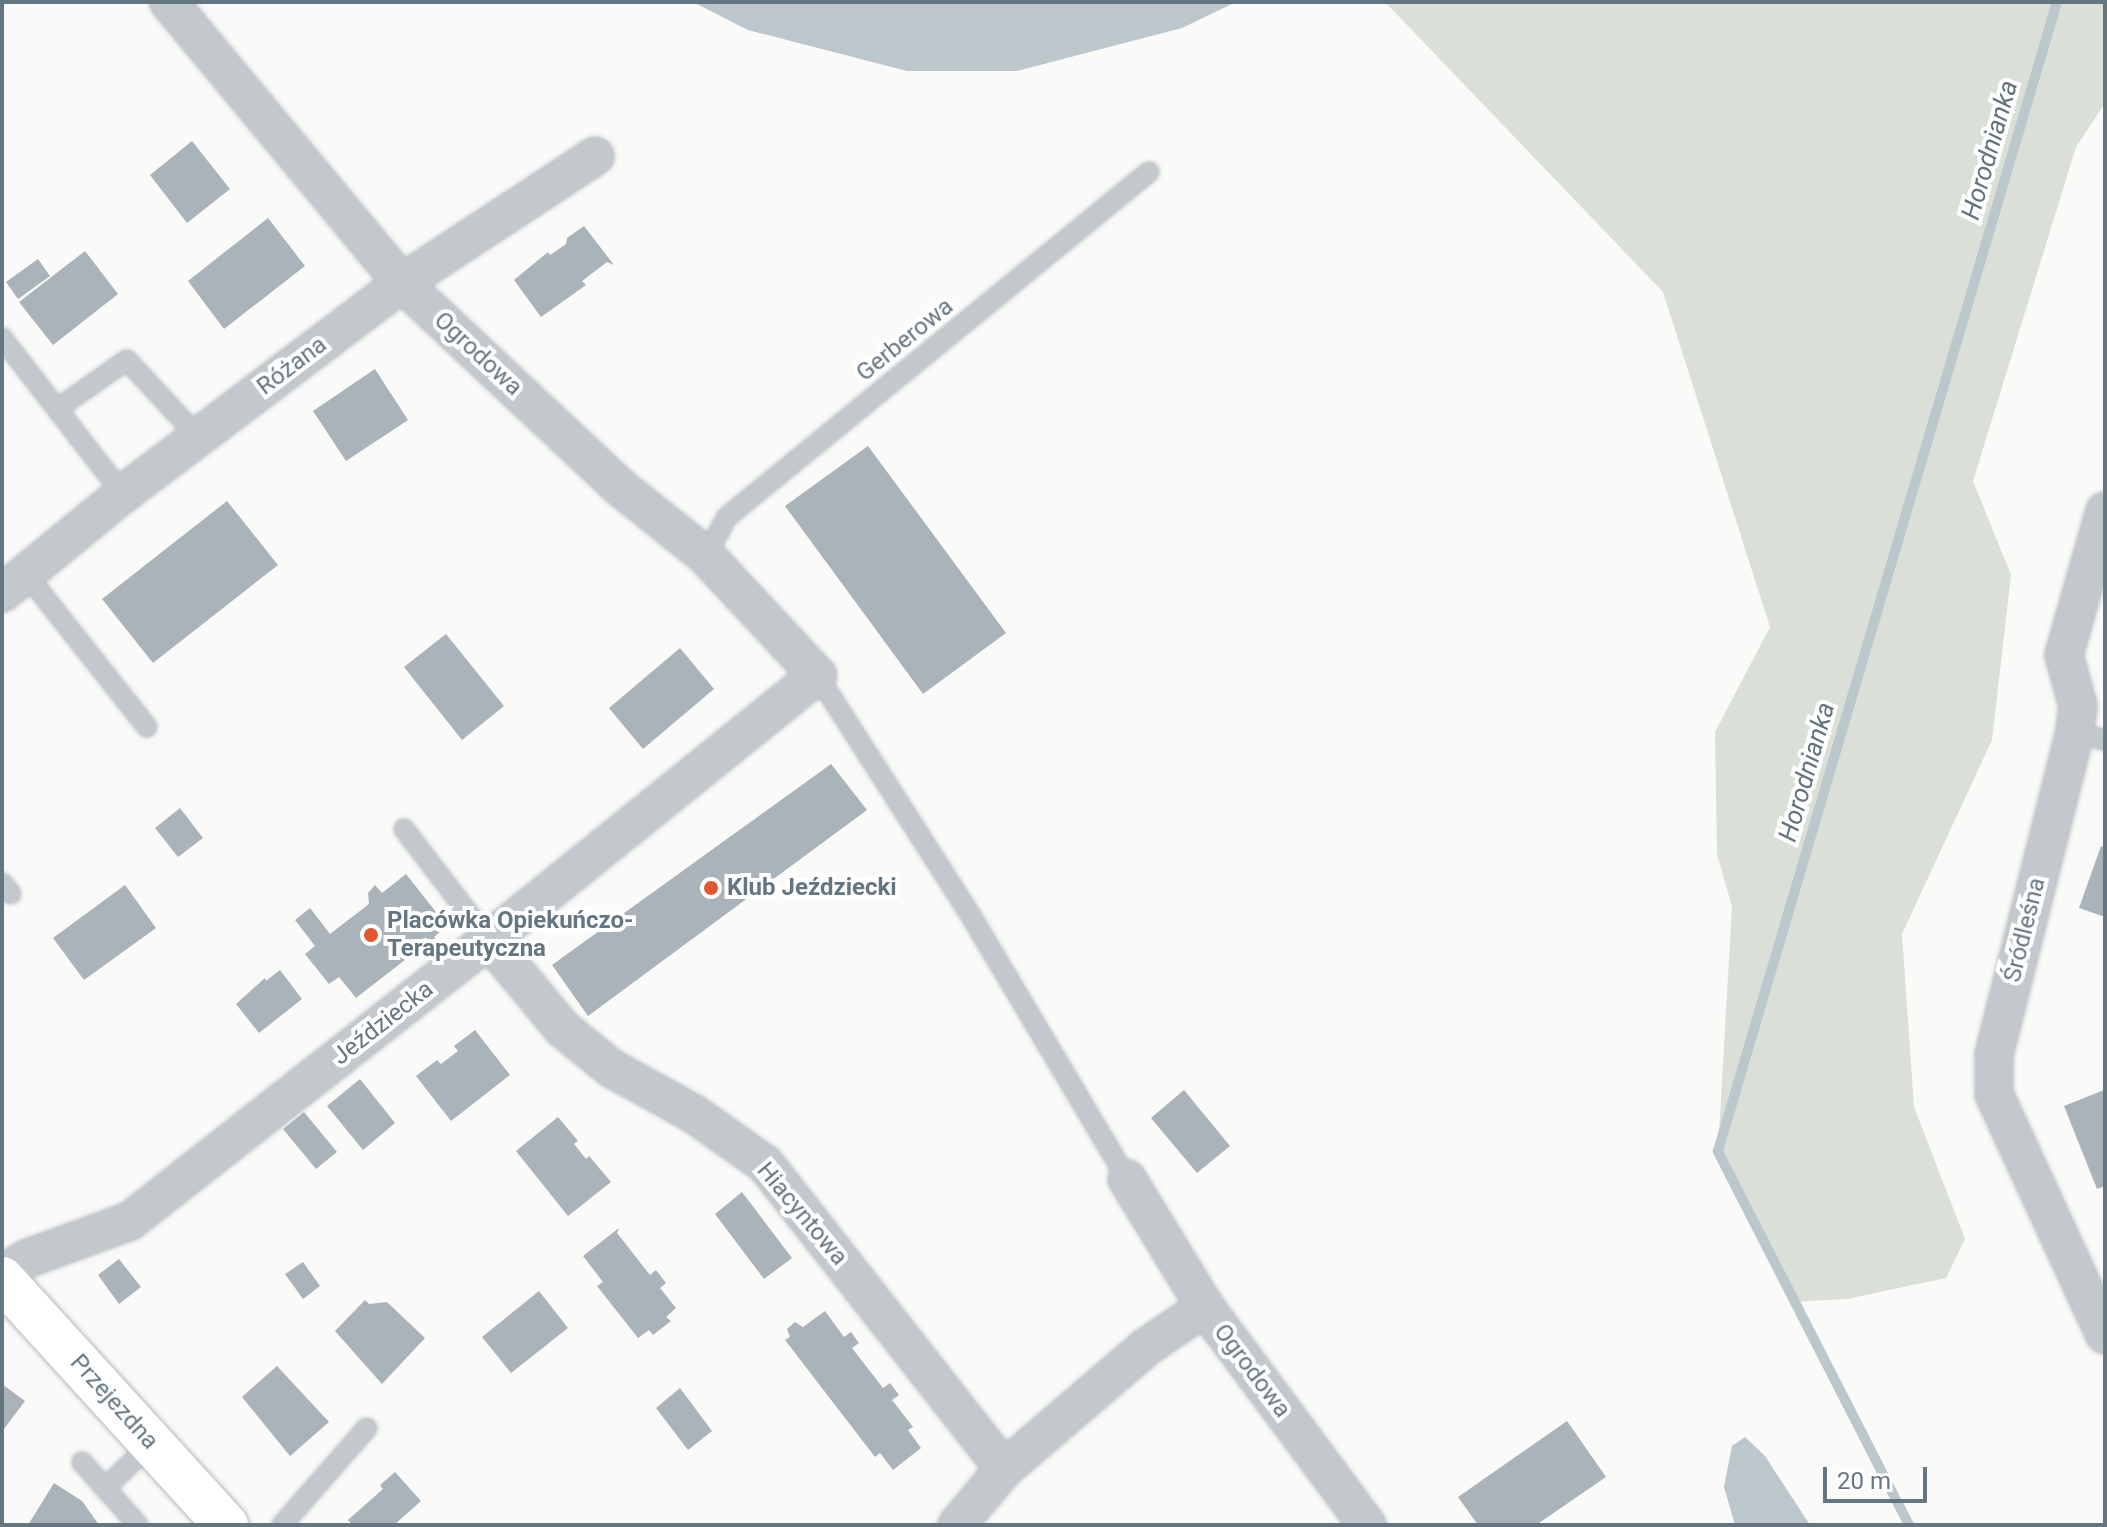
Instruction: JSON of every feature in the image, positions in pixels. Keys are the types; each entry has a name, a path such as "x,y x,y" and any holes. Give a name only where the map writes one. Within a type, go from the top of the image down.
{"street":[{"name":"Ogrodowa","path":"169,2 402,283 620,487 706,556 817,675"},
{"name":"Różana","path":"14,584 123,494 402,283 595,156"},
{"name":"Śródleśna","path":"2105,511 2064,655 2090,736 1994,1054 1994,1094 2105,1335"},
{"name":"Jeździecka","path":"2,1276 26,1259 130,1221 489,940 817,675"},
{"name":"Hiacyntowa","path":"489,940 563,1029 611,1068 694,1114 765,1164 1004,1469"},
{"path":"1127,1179 1205,1307"},
{"name":"Przejezdna","path":"2,1276 226,1525"},
{"name":"Ogrodowa","path":"957,1525 1004,1469 1145,1348 1205,1307 1367,1525"}],"lane":[{"name":"Gerberowa","path":"706,556 727,517 1149,172"},
{"path":"2,338 123,494"},
{"path":"57,409 127,360 198,437"},
{"path":"14,584 147,727"},
{"path":"817,675 971,916 1127,1179"},
{"path":"404,829 489,940"},
{"path":"282,1525 367,1428"},
{"path":"105,1488 152,1443"},
{"path":"82,1462 138,1525"}],"shaded area":[{"path":"693,2 1236,2 1182,28 1017,71 907,71 748,30"},
{"path":"1385,2 2105,2 2105,103 2076,147 1973,481 2011,575 1992,740 1902,934 1914,1107 1965,1239 1946,1278 1847,1299 1793,1302 1718,1151 1732,907 1717,854 1715,732 1770,627 1663,292"},
{"path":"1745,1437 1765,1456 1810,1525 1735,1525 1724,1487 1732,1446"}],"building":[{"path":"192,141 230,189 187,223 150,175"},
{"path":"268,218 305,266 224,329 188,281"},
{"path":"584,226 614,265 607,262 582,281 586,285 541,317 514,280 548,252 550,255 566,244 567,238"},
{"path":"85,251 118,294 53,345 19,302"},
{"path":"38,259 50,276 18,299 6,282"},
{"path":"375,369 408,420 346,461 313,411"},
{"path":"868,446 1006,633 923,694 785,506"},
{"path":"227,501 278,565 153,663 102,599"},
{"path":"446,634 504,706 462,740 404,667"},
{"path":"680,648 714,689 643,749 609,708"},
{"name":"Klub Jeździecki","path":"831,764 867,810 588,1016 552,965"},
{"path":"180,808 203,838 178,857 155,828"},
{"path":"2101,846 2105,848 2105,917 2079,908"},
{"name":"Placówka Opiekuńczo- Terapeutyczna","path":"406,874 447,926 434,937 437,941 434,949 421,947 418,955 410,956 356,998 339,977 329,984 305,954 315,946 295,920 310,908 330,934 369,904 368,893 375,885 382,893"},
{"path":"125,885 156,928 84,980 53,938"},
{"path":"280,970 302,999 259,1033 236,1004 265,978 266,981"},
{"path":"475,1030 510,1075 451,1121 416,1076 437,1060 441,1064 458,1051 454,1046"},
{"path":"360,1079 395,1123 363,1150 327,1106"},
{"path":"1184,1090 1230,1146 1197,1173 1151,1118"},
{"path":"2104,1090 2105,1186 2097,1189 2064,1106"},
{"path":"304,1112 337,1152 316,1169 283,1129"},
{"path":"558,1117 578,1141 574,1144 586,1159 589,1156 611,1182 568,1216 516,1151"},
{"path":"742,1192 792,1258 764,1279 715,1214"},
{"path":"619,1228 617,1233 650,1275 656,1270 666,1283 660,1288 676,1308 666,1317 671,1321 653,1335 649,1330 638,1338 597,1286 603,1282 583,1256"},
{"path":"119,1259 141,1287 119,1304 98,1275"},
{"path":"303,1262 320,1286 303,1299 285,1274"},
{"path":"539,1291 568,1328 511,1373 482,1337"},
{"path":"365,1300 369,1304 387,1302 425,1338 382,1384 335,1331"},
{"path":"825,1311 844,1337 851,1332 859,1343 852,1348 883,1388 890,1383 899,1395 892,1400 913,1427 908,1430 921,1448 893,1470 880,1453 875,1457 785,1340 790,1337 787,1329 795,1322 803,1327"},
{"path":"277,1366 329,1422 290,1456 242,1397"},
{"path":"2,1384 25,1401 4,1429 2,1428"},
{"path":"680,1388 712,1431 688,1450 656,1408"},
{"path":"1567,1421 1606,1477 1536,1525 1478,1525 1458,1497"},
{"path":"395,1472 421,1501 394,1525 352,1525 348,1520 383,1489 380,1485"},
{"path":"54,1483 82,1501 99,1525 28,1525"}],"waterway":[{"name":"Horodnianka","path":"1909,1525 1718,1151 2057,2"}],"place":[{"name":"Klub Jeździecki","path":"711,888"},
{"name":"Placówka Opiekuńczo- Terapeutyczna","path":"371,935"}]}
